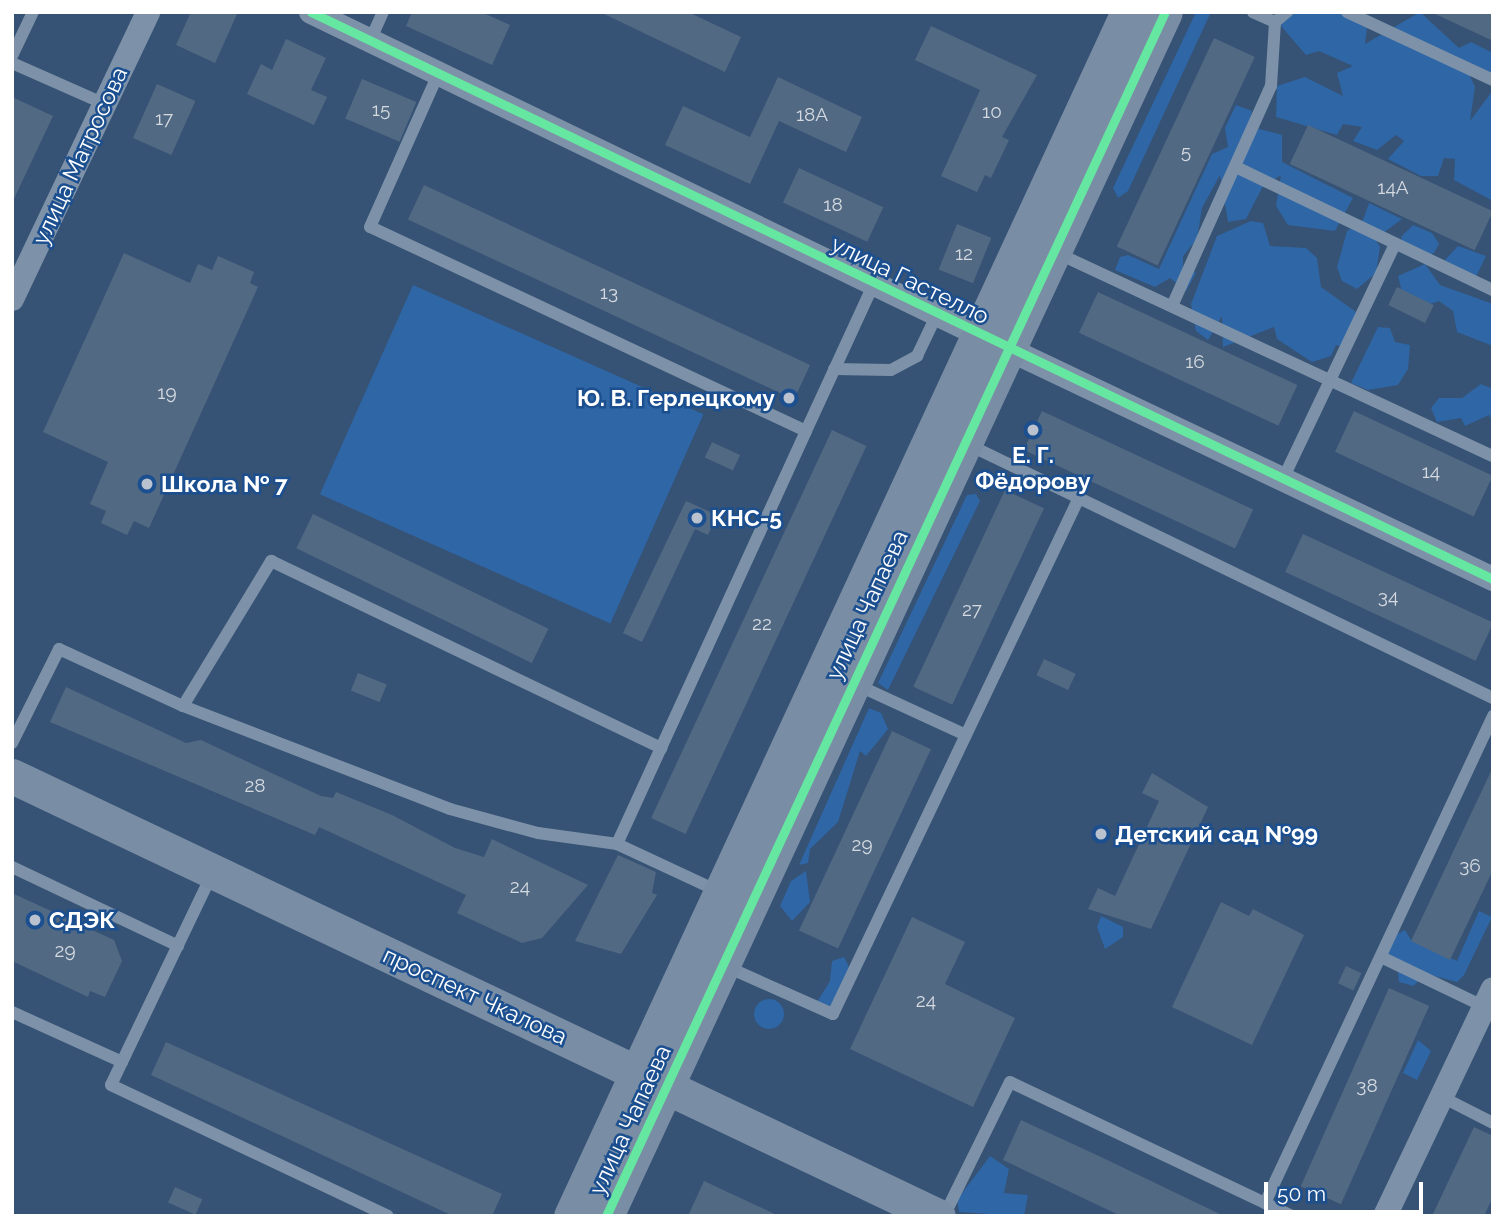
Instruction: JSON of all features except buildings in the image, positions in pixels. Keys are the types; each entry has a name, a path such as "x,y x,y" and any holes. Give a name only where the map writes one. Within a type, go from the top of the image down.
{"street":[{"name":"улица Матросова","path":"12,299 148,12"},
{"name":"улица Гастелло","path":"311,12 1282,481 1493,579"},
{"path":"570,1216 652,1081 722,893 993,342 1128,12"},
{"name":"улица Чапаева","path":"606,1216 652,1081 721,964 964,443 993,342 1054,252 1165,12"},
{"name":"проспект Чкалова","path":"12,776 938,1216"},
{"path":"1385,1216 1489,998"}],"lane":[{"path":"12,56 33,12"},
{"path":"370,41 383,12"},
{"path":"1253,12 1275,22"},
{"path":"1172,306 1238,167 1271,86 1275,22 1287,12"},
{"path":"1347,12 1493,80"},
{"path":"12,63 105,104"},
{"path":"439,74 370,227 806,431"},
{"path":"1238,167 1493,290"},
{"path":"1282,481 1395,244"},
{"path":"1054,252 1172,306 1327,384 1493,456"},
{"path":"617,844 874,283"},
{"path":"834,369 891,370 917,356 937,314"},
{"path":"964,443 1077,502 1493,698"},
{"path":"721,964 833,1014 1077,502"},
{"path":"183,706 271,561 661,748"},
{"path":"12,743 59,649 183,706 450,809 538,833 617,844 722,893"},
{"path":"852,683 966,735"},
{"path":"1265,1203 1493,716"},
{"path":"12,867 178,946"},
{"path":"213,872 111,1085 388,1216"},
{"path":"1381,957 1489,998"},
{"path":"12,1012 122,1062"},
{"path":"944,1216 1010,1082 1292,1216"},
{"path":"1442,1097 1493,1123"}],"shaded area":[{"path":"1196,12 1211,12 1128,191 1118,198 1113,188"},
{"path":"1282,12 1356,12 1356,22 1367,28 1365,44 1420,12 1459,48 1471,42 1493,53 1493,76 1464,63 1475,87 1470,121 1493,90 1493,201 1454,180 1455,159 1444,158 1438,176 1421,176 1388,159 1404,141 1396,135 1377,150 1353,141 1362,127 1343,124 1337,135 1276,117 1277,86 1305,77 1343,96 1337,73 1353,66 1319,51 1306,55 1281,26"},
{"path":"1236,105 1252,111 1248,126 1282,135 1282,162 1353,198 1335,231 1288,225 1276,206 1281,175 1262,188 1246,219 1228,222 1220,175 1202,208 1197,239 1183,256 1183,268 1196,273 1186,291 1170,278 1155,287 1115,270 1120,257 1128,255 1159,269 1212,154 1228,147 1225,128"},
{"path":"1369,203 1402,219 1375,239 1380,247 1376,273 1357,289 1342,281 1337,267 1347,231 1363,220"},
{"path":"1251,221 1263,223 1270,246 1306,248 1317,258 1321,287 1363,317 1347,348 1336,345 1331,356 1312,362 1277,339 1274,327 1223,347 1222,316 1208,340 1196,331 1191,304 1217,236"},
{"path":"1413,225 1432,233 1439,244 1434,253 1421,258 1405,251 1401,237"},
{"path":"1458,246 1486,256 1476,277 1443,262"},
{"path":"1425,264 1440,285 1493,304 1493,346 1457,332 1453,311 1439,301 1424,306 1402,292 1398,276"},
{"path":"413,285 704,414 610,624 320,494"},
{"path":"1378,327 1390,328 1395,342 1410,345 1408,369 1398,385 1368,390 1351,383"},
{"path":"1481,384 1493,389 1493,423 1489,415 1465,426 1461,418 1437,422 1431,408 1439,398 1462,398"},
{"path":"976,494 980,501 888,690 878,683 967,495"},
{"path":"869,708 881,713 888,729 866,756 860,751 838,822 810,849 808,863 799,865"},
{"path":"806,871 810,902 792,921 780,906 791,881"},
{"path":"1479,911 1492,917 1464,975 1457,982 1427,974 1413,986 1399,982 1397,962 1387,962 1382,942 1405,930 1411,940 1457,961"},
{"path":"1101,916 1123,927 1123,937 1105,949 1097,927"},
{"path":"844,957 854,977 834,1009 817,1002 830,981 832,961"},
{"path":"769,999 780,1003 784,1014 780,1025 769,1029 758,1025 754,1014 758,1003"},
{"path":"1418,1040 1431,1051 1417,1080 1403,1073"},
{"path":"990,1156 1009,1169 1004,1193 1028,1195 1024,1216 959,1212 957,1200"}],"cycle path":[{"path":"311,12 1493,579"},
{"path":"606,1216 1165,12"}],"place":[{"name":"Ю. В. Герлецкому","path":"789,398"},
{"name":"Е. Г. Фёдорову","path":"1033,430"},
{"name":"Школа № 7","path":"147,484"},
{"name":"КНС-5","path":"697,518"},
{"name":"Детский сад №99","path":"1101,834"},
{"name":"СДЭК","path":"35,920"}]}
